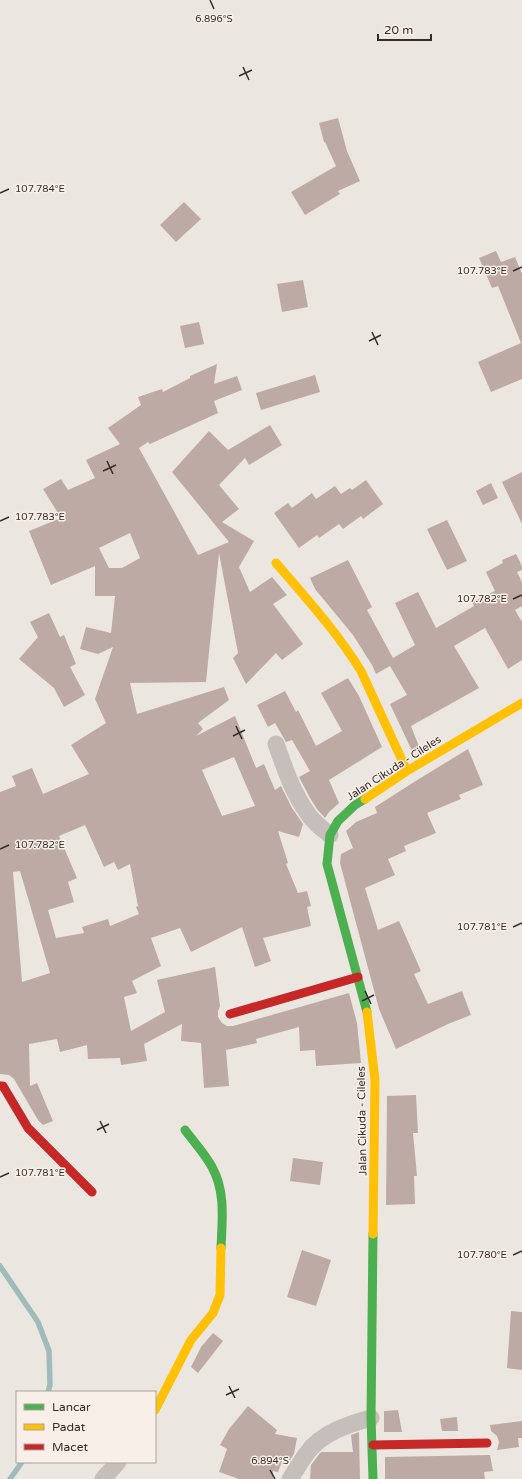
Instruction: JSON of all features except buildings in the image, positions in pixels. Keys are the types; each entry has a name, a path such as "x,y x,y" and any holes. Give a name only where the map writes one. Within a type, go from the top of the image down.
{"street":[{"path":"276,562 344,644 355,660 407,771"},
{"name":"Jalan Cikuda - Cileles","path":"373,1479 371,1418 375,1080 369,1021 327,864 330,835 338,821 355,806 407,771 522,703"},
{"path":"276,744 289,779 306,811 312,820 330,835"},
{"path":"230,1014 358,978"},
{"path":"0,1086 3,1086 28,1128 92,1192"},
{"path":"156,1408 191,1340 213,1313 220,1295 222,1201 219,1182 212,1166 185,1130"},
{"path":"290,1479 307,1452 315,1444 326,1436 347,1425 371,1418"},
{"path":"372,1445 487,1443"},
{"path":"103,1479 117,1463"}],"waterway":[{"path":"0,1266 38,1322 49,1351 50,1385 48,1391"},
{"path":"10,1479 21,1463"}],"traffic: fast":[{"path":"365,799 355,805 338,821 330,835 327,864 367,1012"},
{"path":"185,1130 206,1157 212,1167 219,1186 222,1207 221,1248"},
{"path":"373,1234 371,1418 373,1479"}],"traffic: slow":[{"path":"276,563 310,602 361,671 407,771"},
{"path":"365,799 407,771 522,703"},
{"path":"367,1012 375,1080 373,1234"},
{"path":"156,1408 191,1340 213,1313 220,1295 221,1248"}],"traffic: jam":[{"path":"230,1014 358,977"},
{"path":"0,1086 3,1086 28,1128 92,1192"},
{"path":"373,1445 487,1443"}]}
